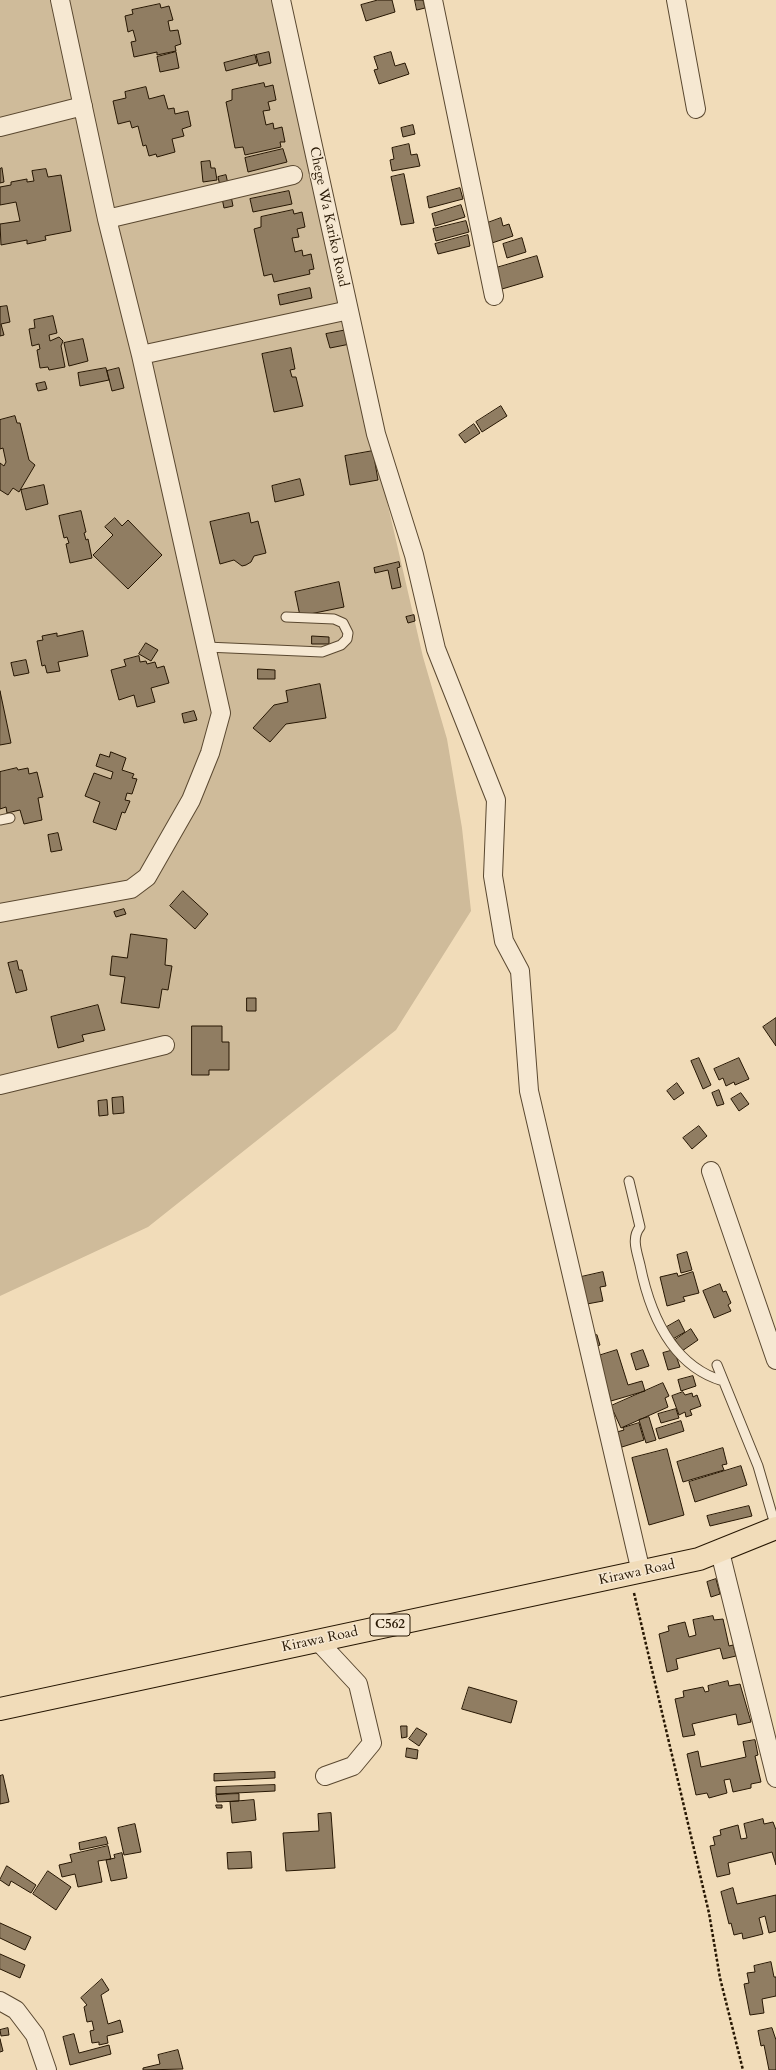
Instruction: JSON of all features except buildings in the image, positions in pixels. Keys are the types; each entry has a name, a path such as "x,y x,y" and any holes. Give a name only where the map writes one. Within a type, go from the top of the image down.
{"main road":[{"name":"Kirawa Road","path":"0,1709 699,1560 776,1528"}],"street":[{"path":"0,914 131,889 147,877 191,800 210,753 221,713 140,355 107,219 60,0"},
{"name":"Chege Wa Kariko Road","path":"281,0 376,434 414,556 436,650 496,800 492,876 504,941 520,971 529,1090 636,1574"},
{"path":"433,0 494,296"},
{"path":"676,0 696,109"},
{"path":"0,127 83,106"},
{"path":"107,219 293,175"},
{"path":"140,355 340,312"},
{"path":"0,1085 165,1045"},
{"path":"711,1171 776,1360"},
{"path":"720,1552 776,1778"},
{"path":"318,1641 358,1684 372,1743 353,1766 325,1776"},
{"path":"0,2001 16,2010 35,2035 47,2070"}],"lane":[{"path":"206,647 322,652 341,645 348,634 342,623 334,619 286,617"},
{"path":"0,820 10,818"},
{"path":"629,1181 640,1227 635,1232 635,1244 642,1275 659,1325 670,1343 689,1364 710,1377 723,1381"},
{"path":"717,1365 758,1466 776,1528"}],"path":[{"path":"636,1574 708,1913 720,1978 743,2070"}],"shaded area":[{"path":"0,0 271,0 423,657 447,739 462,828 471,911 396,1030 148,1227 0,1296"}]}
